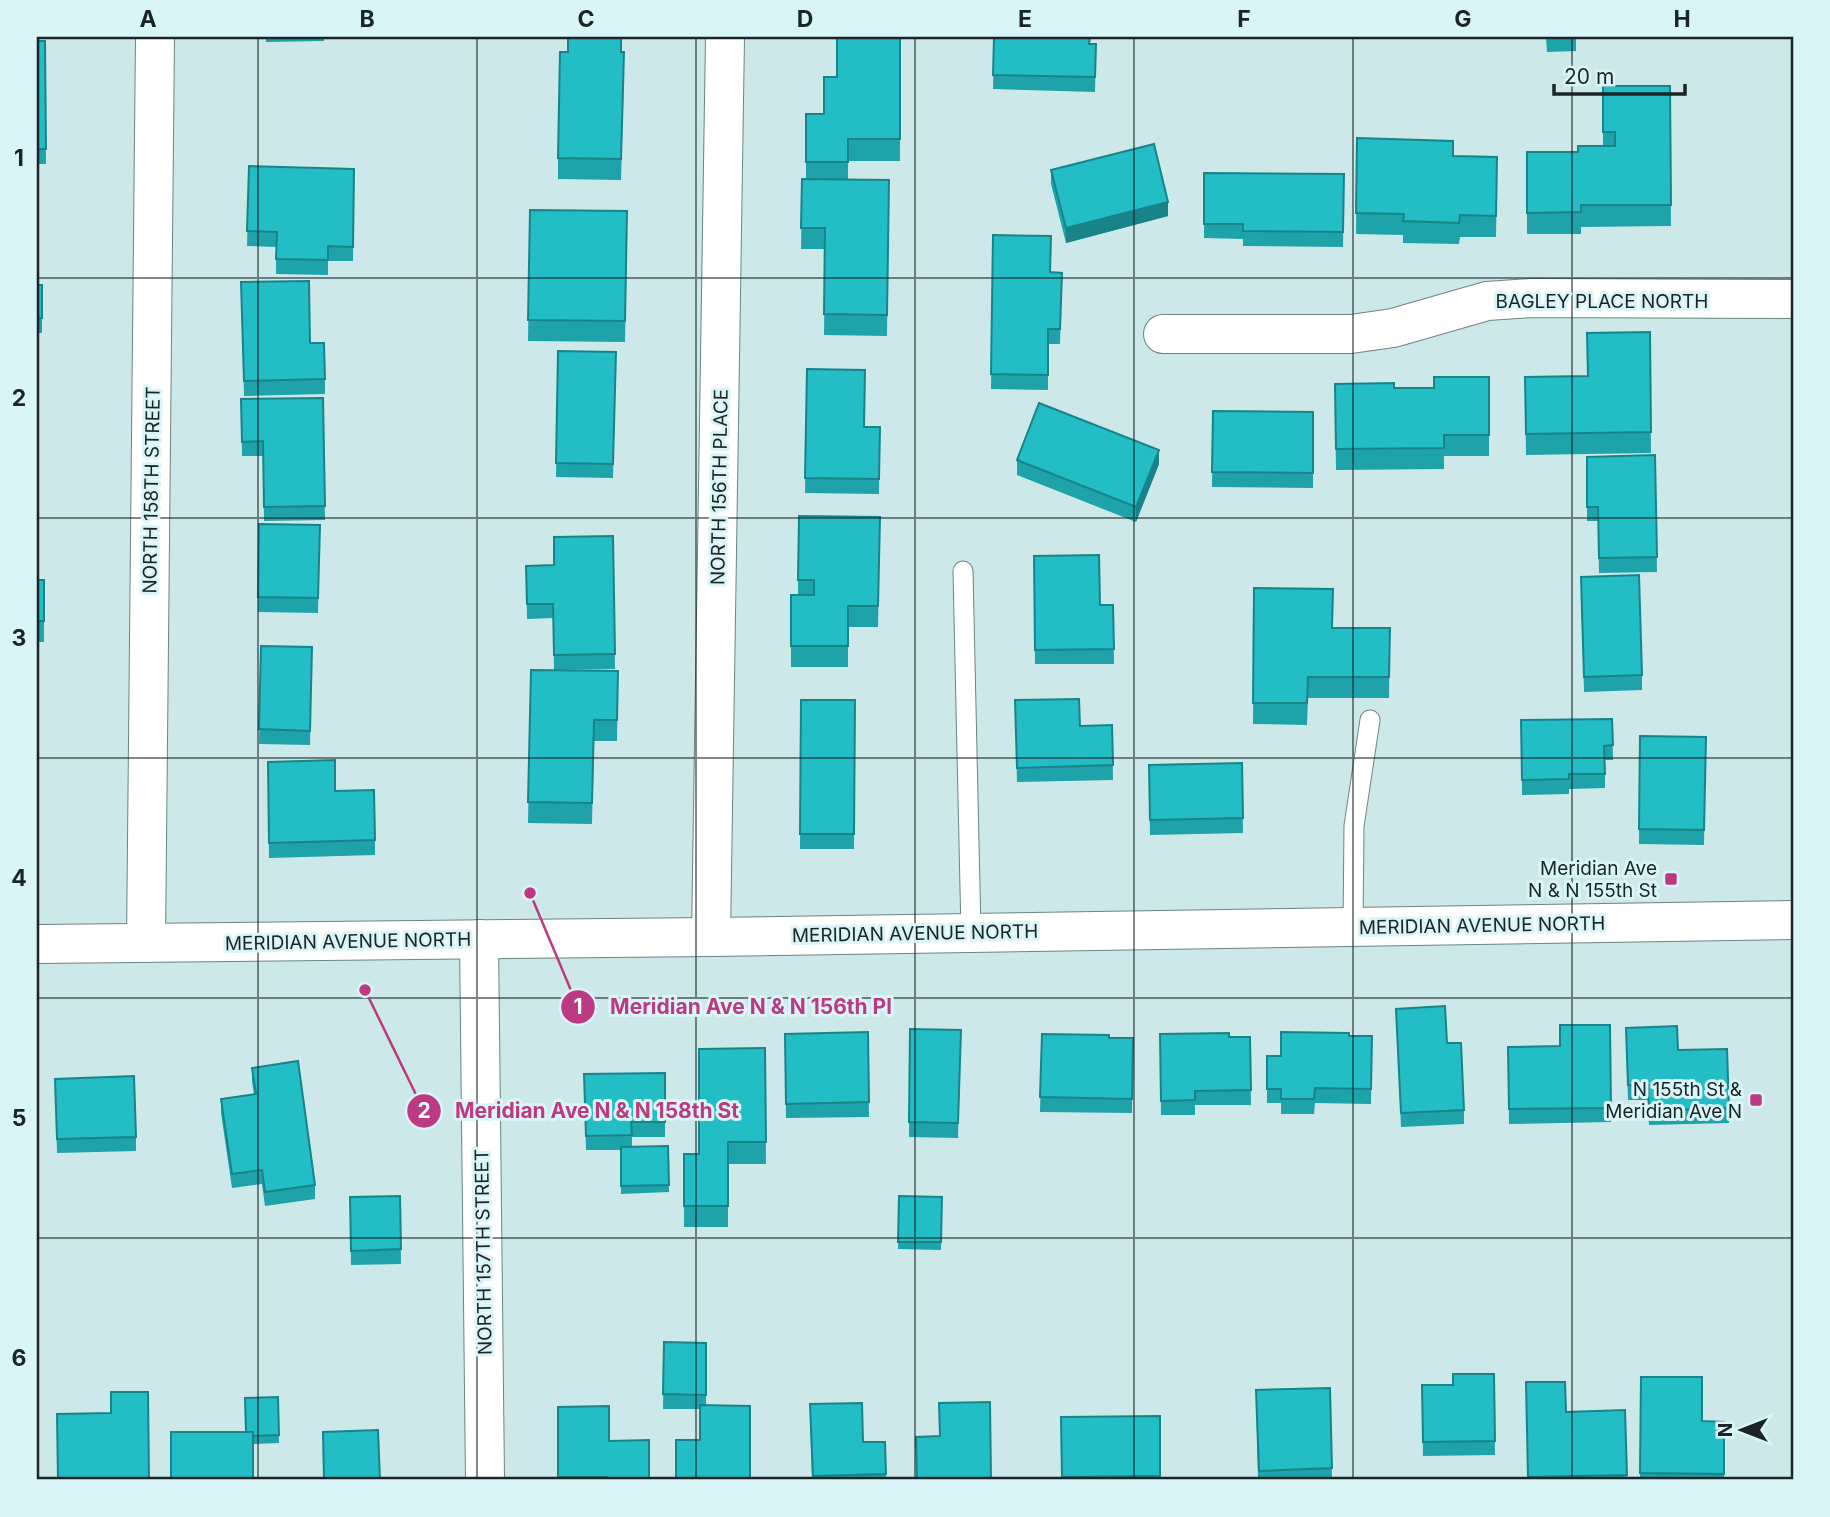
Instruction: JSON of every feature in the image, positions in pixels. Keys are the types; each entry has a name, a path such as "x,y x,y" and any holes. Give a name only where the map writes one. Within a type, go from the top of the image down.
{"street":[{"name":"NORTH 158TH STREET","path":"146,943 155,37"},
{"name":"NORTH 156TH PLACE","path":"711,937 725,37"},
{"name":"BAGLEY PLACE NORTH","path":"1163,334 1351,334 1393,328 1487,301 1532,298 1793,299"},
{"name":"MERIDIAN AVENUE NORTH","path":"37,944 711,937 1793,920"},
{"name":"NORTH 157TH STREET","path":"479,939 485,1480"}],"lane":[{"path":"963,571 971,933"},
{"path":"1353,927 1354,826 1370,720"}],"building":[{"path":"568,37 621,37 621,52 624,52 621,159 558,158 560,52 568,52"},
{"path":"837,37 900,37 900,139 848,139 848,162 806,162 806,114 824,114 824,77 837,77"},
{"path":"994,37 1090,37 1089,44 1096,44 1095,77 993,75"},
{"path":"37,41 45,41 46,149 37,149"},
{"path":"1603,86 1670,86 1671,205 1581,205 1581,212 1527,213 1527,152 1578,152 1578,146 1615,146 1615,132 1603,132"},
{"path":"1357,138 1453,141 1453,156 1497,157 1496,216 1460,215 1459,223 1403,221 1404,214 1356,213"},
{"path":"1154,144 1168,202 1066,228 1051,170"},
{"path":"249,166 354,169 353,247 328,246 328,260 276,259 277,232 247,231"},
{"path":"1204,173 1344,174 1343,232 1243,231 1243,224 1204,224"},
{"path":"802,179 889,180 887,315 824,314 825,228 801,228"},
{"path":"530,210 627,211 625,321 528,320"},
{"path":"993,235 1051,236 1050,272 1062,273 1060,329 1048,329 1048,375 991,374"},
{"path":"309,281 310,343 324,343 325,379 244,381 241,282"},
{"path":"37,285 42,285 42,318 37,318"},
{"path":"1650,332 1651,432 1526,434 1525,377 1588,376 1587,333"},
{"path":"558,351 616,352 613,464 556,463"},
{"path":"807,369 865,370 864,427 880,427 879,479 805,478"},
{"path":"1434,377 1489,377 1489,435 1444,435 1444,448 1336,449 1335,384 1394,383 1394,388 1434,388"},
{"path":"323,398 325,506 264,507 263,441 242,442 241,399"},
{"path":"1039,403 1159,450 1136,507 1017,460"},
{"path":"1213,411 1313,412 1313,473 1212,472"},
{"path":"1655,455 1657,557 1599,558 1598,507 1587,507 1587,457"},
{"path":"799,516 880,517 878,606 848,606 848,646 791,646 791,595 814,595 814,580 798,580"},
{"path":"259,524 320,525 318,598 258,597"},
{"path":"613,536 615,654 554,655 553,604 527,604 526,566 554,565 554,537"},
{"path":"1099,555 1100,605 1113,605 1114,649 1035,650 1034,556"},
{"path":"1639,575 1642,675 1584,677 1581,577"},
{"path":"37,580 44,580 44,621 37,621"},
{"path":"1254,588 1333,589 1332,628 1390,628 1389,677 1308,677 1307,703 1253,703"},
{"path":"261,646 312,647 310,731 259,729"},
{"path":"531,670 618,671 617,720 594,720 592,803 528,802"},
{"path":"1079,699 1080,726 1112,725 1113,765 1017,768 1015,700"},
{"path":"801,700 855,700 854,834 800,834"},
{"path":"1612,719 1613,745 1604,746 1605,774 1569,774 1569,779 1522,780 1521,720"},
{"path":"1640,736 1706,737 1704,830 1639,829"},
{"path":"335,760 335,791 374,790 375,840 269,843 268,762"},
{"path":"1242,763 1243,818 1150,820 1149,765"},
{"path":"1445,1006 1447,1043 1461,1043 1464,1110 1401,1113 1396,1009"},
{"path":"1560,1025 1610,1025 1611,1108 1509,1109 1508,1047 1560,1046"},
{"path":"1677,1026 1678,1050 1727,1049 1729,1108 1649,1111 1648,1085 1628,1085 1626,1028"},
{"path":"910,1029 961,1030 958,1123 909,1122"},
{"path":"868,1032 869,1102 786,1104 785,1034"},
{"path":"1281,1032 1372,1036 1371,1089 1315,1088 1314,1099 1281,1099 1281,1089 1267,1089 1267,1056 1281,1056"},
{"path":"1229,1033 1229,1037 1250,1037 1251,1090 1195,1091 1195,1100 1161,1101 1160,1034"},
{"path":"1042,1034 1133,1038 1132,1099 1040,1097"},
{"path":"765,1048 766,1142 728,1142 728,1206 684,1206 684,1154 699,1154 699,1049"},
{"path":"298,1061 315,1185 265,1192 262,1170 232,1174 221,1099 256,1094 252,1068"},
{"path":"665,1073 665,1122 631,1122 632,1135 586,1136 584,1074"},
{"path":"134,1076 136,1137 57,1139 55,1079"},
{"path":"668,1146 669,1185 621,1186 621,1147"},
{"path":"400,1196 401,1249 351,1251 350,1197"},
{"path":"899,1196 942,1197 941,1242 898,1242"},
{"path":"664,1342 706,1343 706,1395 663,1394"},
{"path":"1453,1374 1494,1374 1495,1441 1423,1442 1422,1385 1453,1385"},
{"path":"1641,1377 1702,1377 1702,1421 1724,1422 1724,1474 1640,1473"},
{"path":"1526,1382 1565,1382 1566,1412 1625,1410 1627,1475 1528,1477"},
{"path":"1330,1388 1332,1468 1259,1471 1256,1390"},
{"path":"111,1392 148,1392 149,1480 58,1480 57,1414 111,1413"},
{"path":"278,1397 279,1435 253,1436 253,1432 246,1432 245,1398"},
{"path":"990,1402 991,1480 917,1480 916,1437 940,1436 939,1403"},
{"path":"862,1403 863,1442 885,1442 886,1474 813,1476 810,1404"},
{"path":"700,1405 750,1406 750,1478 676,1478 676,1440 700,1440"},
{"path":"609,1406 609,1441 649,1440 649,1480 558,1477 558,1407"},
{"path":"1160,1416 1160,1476 1062,1477 1061,1417"},
{"path":"378,1430 380,1480 324,1480 323,1432"},
{"path":"171,1432 253,1432 253,1480 171,1480"}],"place":[{"name":"Meridian Ave N & N 155th St","path":"1671,879"},
{"name":"Meridian Ave N & N 156th Pl","path":"530,893"},
{"name":"Meridian Ave N & N 158th St","path":"365,990"},
{"name":"N 155th St & Meridian Ave N","path":"1756,1100"}]}
